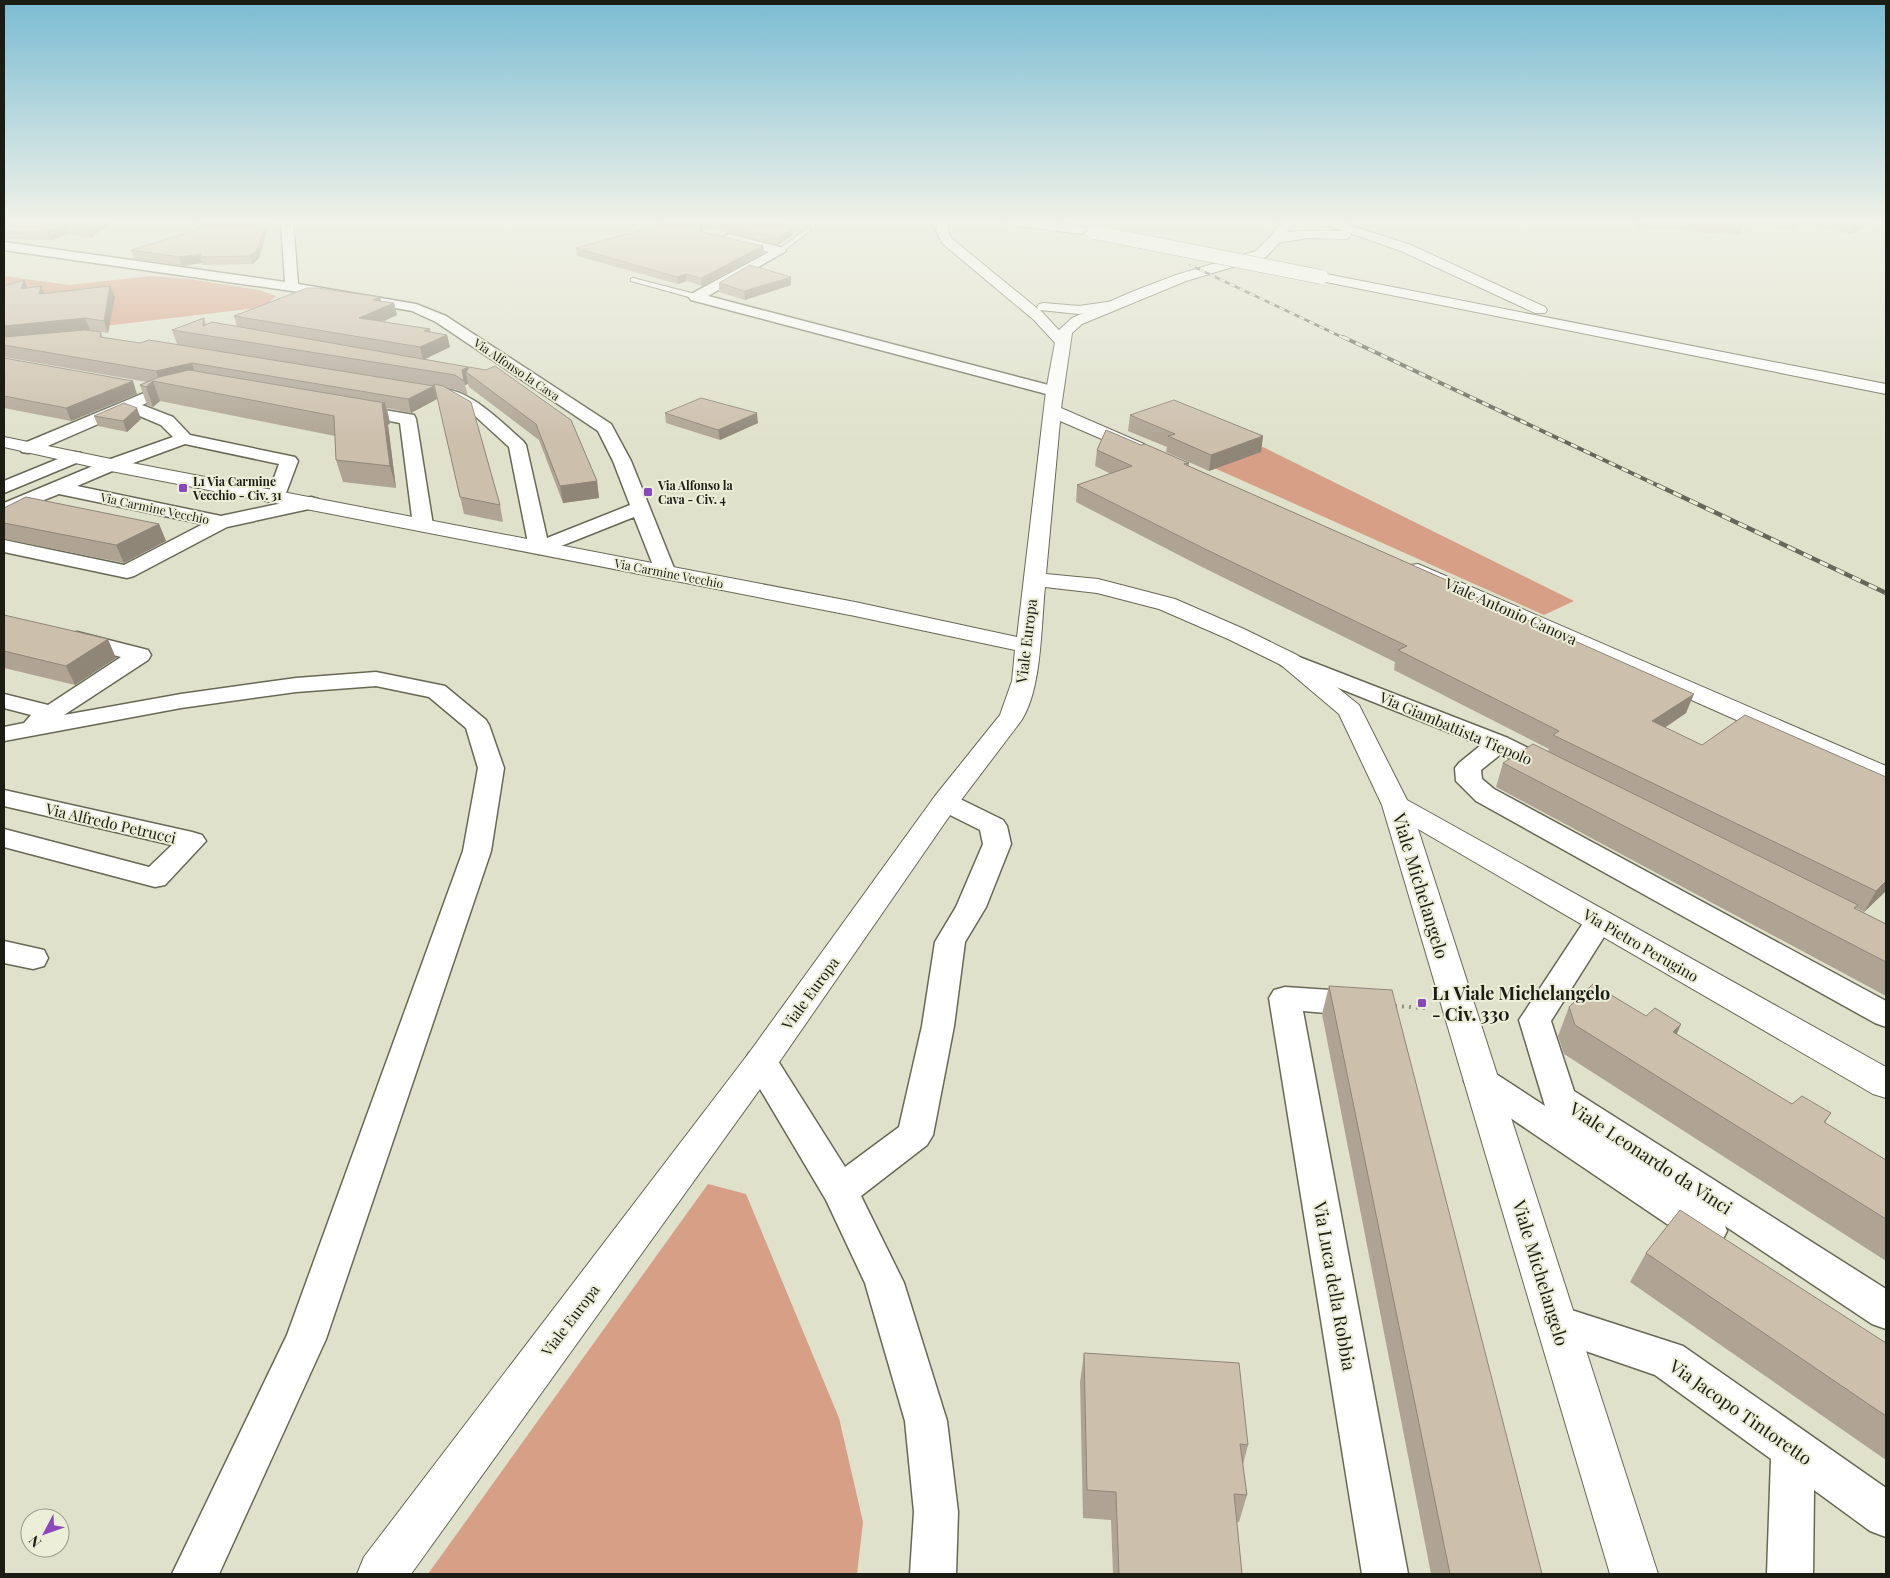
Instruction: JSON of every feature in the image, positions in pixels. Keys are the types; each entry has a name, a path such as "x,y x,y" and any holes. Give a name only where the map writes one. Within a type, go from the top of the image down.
{"street":[{"name":"Via Alfonso la Cava","path":"337,295 416,308 441,319 605,428 622,461 666,573"},
{"path":"696,297 700,295"},
{"path":"1012,295 1054,318 1078,321"},
{"path":"1062,342 1065,332 1078,321 1138,295"},
{"path":"1409,295 1886,389"},
{"path":"1437,295 1470,299 1484,298 1491,295"},
{"path":"1508,295 1556,315 1710,354"},
{"path":"696,297 1053,401 1153,454"},
{"path":"1039,310 1082,310 1114,304"},
{"path":"1039,310 1062,342"},
{"name":"Viale Europa","path":"381,1574 761,1062 945,802 1012,716 1024,680 1053,401 1062,342"},
{"path":"497,374 513,366"},
{"path":"131,386 161,391"},
{"path":"28,448 161,391 178,387"},
{"path":"423,390 459,392 517,445 539,548 640,508"},
{"path":"340,407 408,419 459,392"},
{"path":"128,405 167,421 184,439"},
{"path":"408,419 423,525"},
{"path":"4,510 111,465 184,439 289,462 276,497"},
{"name":"Via Carmine Vecchio","path":"4,442 75,458 855,609 1028,646"},
{"path":"4,488 75,458"},
{"path":"12,469 35,474"},
{"name":"Via Carmine Vecchio","path":"59,488 221,522 310,504"},
{"path":"4,546 128,572 221,522"},
{"name":"Viale Antonio Canova","path":"1400,562 1886,776"},
{"name":"Viale Michelangelo","path":"1034,579 1098,586 1167,604 1236,634 1289,660 1350,710 1396,805 1634,1574"},
{"path":"15,732 52,713 140,655 58,634"},
{"name":"Via Giambattista Tiepolo","path":"1289,660 1499,743 1570,778"},
{"path":"15,732 181,700 296,685 376,679 437,691 477,725 491,768 477,851 306,1339 195,1574"},
{"path":"4,701 52,713"},
{"path":"1499,743 1468,768 1469,781 1485,795 1886,1015"},
{"name":"Via Alfredo Petrucci","path":"4,798 192,841 155,878 4,838"},
{"path":"840,1191 915,1135 938,1026 950,942 971,907 997,844 993,826 945,802"},
{"name":"Via Pietro Perugino","path":"1396,805 1886,1084"},
{"name":"Viale Leonardo da Vinci","path":"1599,920 1536,1020 1559,1099 1882,1327"},
{"path":"4,952 33,958"},
{"name":"Via Luca della Robbia","path":"1385,1574 1284,998 1386,1006"},
{"path":"761,1062 840,1191 884,1283 926,1421 936,1512 933,1574"},
{"name":"Viale Leonardo da Vinci","path":"1481,1081 1882,1327"},
{"name":"Via Jacopo Tintoretto","path":"1556,1323 1668,1360 1886,1515"},
{"path":"1790,1574 1793,1448"}],"lane":[{"path":"687,295 696,297"}],"shaded area":[{"path":"4,295 276,296 264,307 4,338"},
{"path":"1263,447 1574,601 1544,615 1203,463"},
{"path":"708,1184 746,1194 839,1418 863,1522 857,1574 428,1574"}],"building":[{"path":"4,295 109,295 104,321 85,318 4,326"},
{"path":"290,295 364,295 380,297 373,300 394,303 359,318 430,329 424,331 447,335 420,347 234,316"},
{"path":"204,318 203,326 212,322 468,367 462,370 464,381 455,375 172,330"},
{"path":"85,330 101,332 100,337 140,343 149,340 434,386 408,399 192,363 156,371 4,345 4,337"},
{"path":"4,358 133,381 66,408 4,396"},
{"path":"495,366 571,420 597,481 560,486 536,424 466,372 469,367 486,370"},
{"path":"189,370 385,403 382,404 390,466 336,460 334,416 153,381 146,387 140,385 159,377"},
{"path":"434,384 443,386 471,402 500,505 460,497"},
{"path":"701,398 757,413 718,430 665,413"},
{"path":"1174,400 1263,436 1211,455 1168,436 1175,434 1130,415"},
{"path":"124,403 137,408 123,421 94,416"},
{"path":"1106,430 1189,463 1184,464 1453,583 1449,585 1694,694 1652,721 1702,745 1745,715 1886,777 1886,881 1876,891 1553,735 1559,731 1398,650 1407,646 1077,485 1132,466 1097,450"},
{"path":"26,497 159,524 116,545 4,523 4,508"},
{"path":"4,615 108,639 66,666 4,651"},
{"path":"1533,744 1858,905 1854,908 1886,924 1886,962 1503,763"},
{"path":"1593,984 1646,1016 1655,1008 1681,1024 1673,1032 1792,1104 1802,1096 1831,1113 1824,1122 1886,1160 1886,1219 1575,1025 1569,1007"},
{"path":"1329,986 1392,990 1542,1574 1450,1574"},
{"path":"1680,1210 1886,1343 1886,1416 1646,1253"},
{"path":"1084,1353 1239,1363 1248,1445 1240,1444 1247,1495 1234,1494 1242,1574 1119,1574 1116,1492 1087,1490"}],"railway":[{"path":"1252,295 1346,339"},
{"path":"1343,337 1659,486"},
{"path":"1657,485 1886,593"}],"place":[{"name":"L1 Via Carmine Vecchio - Civ. 31","path":"183,488"},
{"name":"Via Alfonso la Cava - Civ. 4","path":"648,492"},
{"name":"L1 Viale Michelangelo - Civ. 330","path":"1422,1003"}]}
